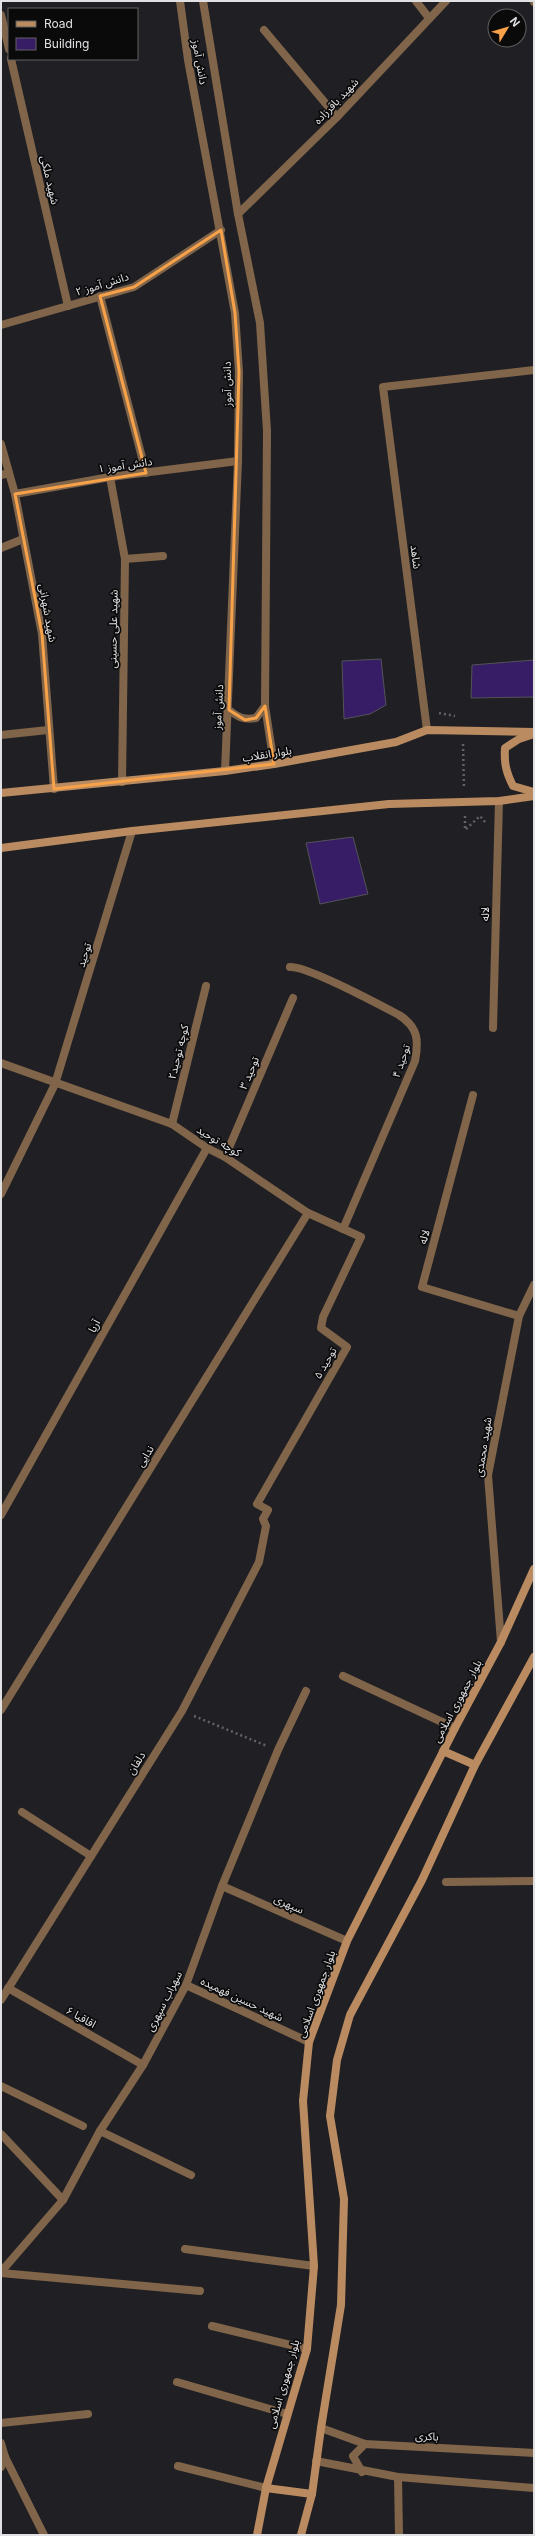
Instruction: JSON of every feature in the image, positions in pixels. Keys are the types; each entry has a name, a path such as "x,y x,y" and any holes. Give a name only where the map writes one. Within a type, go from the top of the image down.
{"main road":[{"name":"بلوار انقلاب","path":"1,793 122,782 274,764 396,742 427,730 534,733"},
{"path":"534,733 519,739 505,748 504,758 505,771 513,786 534,792"},
{"path":"1,848 132,831 389,804 499,801 534,796"},
{"name":"بلوار جمهوری اسلامی","path":"257,2535 266,2488 286,2414 307,2349 314,2266 303,2101 309,2042 347,1941 443,1751 502,1642 534,1569"},
{"path":"301,2535 312,2494 320,2428 342,2305 344,2199 330,2116 337,2060 350,2015 422,1880 476,1765 534,1657"},
{"path":"443,1751 476,1765"},
{"path":"266,2488 312,2494"}],"street":[{"name":"دانش آموز","path":"180,1 188,60 221,230 235,312 238,372 238,462 229,710 225,771"},
{"name":"دانش آموز","path":"203,1 238,214 260,323 267,431 265,706 274,764"},
{"path":"416,1 429,18"},
{"name":"شهید باقرزاده","path":"238,214 337,117 446,1"},
{"path":"1,15 8,45"},
{"path":"264,30 337,117"},
{"name":"شهید ملکی","path":"11,60 68,306"},
{"name":"دانش آموز ۲","path":"1,325 134,287 221,230"},
{"path":"100,296 146,473"},
{"name":"شاهد","path":"427,730 383,387 534,370"},
{"name":"شهید شهرانی","path":"1,444 15,494 42,634 48,730 54,789"},
{"name":"دانش آموز ۱","path":"15,494 110,477 238,462"},
{"path":"1,475 10,473"},
{"name":"شهید علی حسینی","path":"110,477 126,559 122,782"},
{"path":"1,548 23,539"},
{"path":"126,559 163,556"},
{"path":"229,710 245,720 256,718 265,706"},
{"path":"1,735 48,730"},
{"name":"لاله","path":"493,1028 499,801"},
{"name":"توحید","path":"1,1194 55,1084 132,831"},
{"name":"توحید ۴","path":"290,966 296,966 319,976 399,1016 409,1022 415,1030 419,1043 415,1061 343,1229"},
{"name":"کوچه توحید۲","path":"172,1124 206,986"},
{"name":"توحید ۳","path":"225,1156 293,998"},
{"name":"کوچه توحید","path":"1,1063 55,1084 172,1124 206,1148 225,1156 308,1213 361,1237"},
{"name":"لاله","path":"473,1095 422,1287 519,1316"},
{"name":"آریا","path":"1,1515 206,1148"},
{"name":"ندایی","path":"1,1710 308,1213"},
{"name":"توحید ۵","path":"257,1504 347,1347 321,1328 323,1318 361,1237"},
{"name":"شهید محمدی","path":"502,1642 488,1475 519,1316 534,1285"},
{"name":"دلفان","path":"1,2000 182,1711 259,1562 266,1526 264,1519 268,1510 257,1504"},
{"path":"343,1676 455,1728"},
{"name":"سهراب سپهری","path":"1,2272 63,2200 100,2131 143,2064 186,1986 222,1886 278,1750 306,1691"},
{"path":"22,1812 92,1856"},
{"path":"446,1882 534,1881"},
{"name":"سپهری","path":"222,1886 347,1941"},
{"name":"شهید حسین فهمیده","path":"186,1986 309,2042"},
{"name":"اقاقیا ۶","path":"8,1988 143,2064"},
{"path":"1,2086 83,2126"},
{"path":"100,2131 191,2175"},
{"path":"1,2134 63,2200"},
{"path":"185,2249 314,2266"},
{"path":"1,2272 200,2291"},
{"path":"212,2326 307,2349"},
{"path":"177,2382 286,2414"},
{"path":"1,2423 88,2414"},
{"name":"باکری","path":"320,2428 365,2444 534,2453"},
{"path":"1,2443 5,2457 44,2535"},
{"path":"362,2472 353,2456 365,2444"},
{"path":"1,2467 5,2457"},
{"path":"316,2461 362,2472 398,2477 534,2488"},
{"path":"178,2466 266,2488"},
{"path":"398,2477 399,2535"}],"path":[{"path":"463,742 464,798"},
{"path":"465,813 465,829 480,816"},
{"path":"182,1711 278,1750"}],"highlighted area":[{"path":"221,230 235,313 239,372 229,710 245,720 256,718 265,706 274,764 54,789 42,634 15,494 146,473 100,296 134,287"}],"building":[{"path":"381,659 386,705 370,714 344,719 342,661"},
{"path":"534,660 534,697 471,698 472,665"},
{"path":"353,837 368,894 320,904 306,843"}]}
